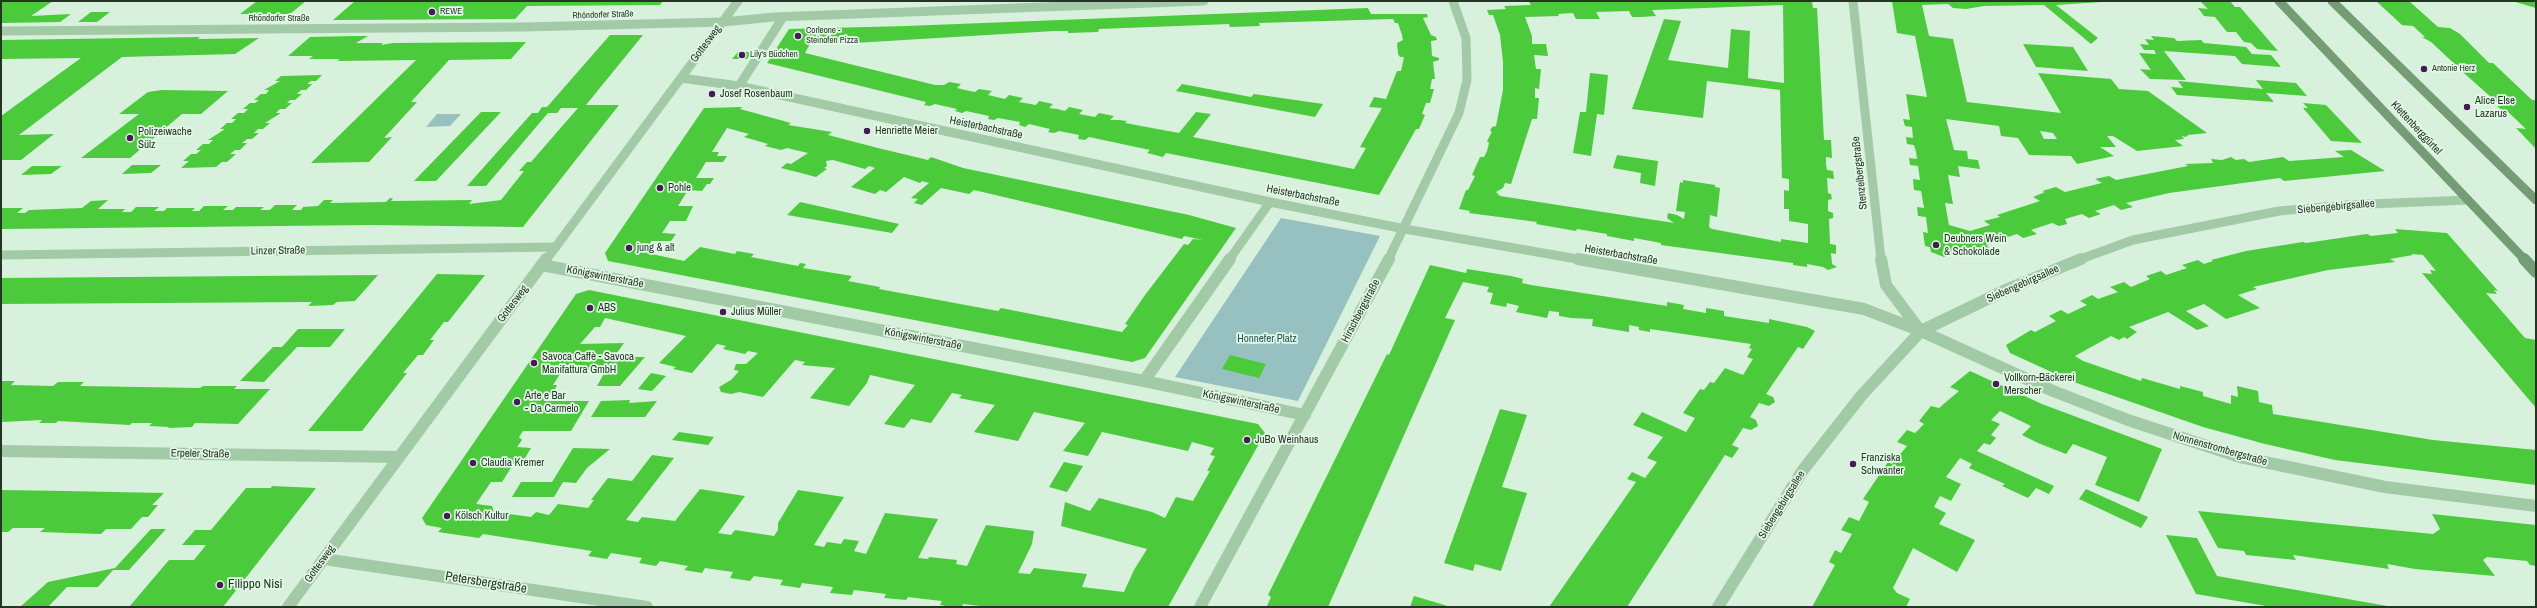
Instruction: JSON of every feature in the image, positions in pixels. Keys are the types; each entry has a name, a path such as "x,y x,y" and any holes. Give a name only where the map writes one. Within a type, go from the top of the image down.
{"main road":[{"name":"Klettenberggürtel","path":"2279,1 2536,272"},
{"path":"2332,1 2535,197"}],"street":[{"name":"Gottesweg","path":"288,607 738,1"},
{"name":"Rhöndorfer Straße","path":"1,31 523,27 723,22 783,17 1204,1"},
{"name":"Hirschbergstraße","path":"1200,607 1405,229 1459,113 1467,80 1466,38 1453,1"},
{"name":"Stenzelbergstraße","path":"1853,1 1881,260 1886,285 1905,313 1921,332"},
{"path":"739,86 783,17"},
{"name":"Heisterbachstraße","path":"681,78 739,86 1270,202 1405,229 1864,309 1921,332"},
{"name":"Siebengebirgsallee","path":"1718,607 1803,470 1861,396 1921,332 2008,289 2081,259 2133,240 2279,211 2346,205 2468,200"},
{"path":"1144,381 1270,202"},
{"name":"Linzer Straße","path":"1,255 556,247"},
{"name":"Königswinterstraße","path":"542,265 1144,381 1304,415"},
{"name":"Nonnenstrombergstraße","path":"1921,332 2053,391 2107,412 2240,457 2385,487 2536,506"},
{"name":"Erpeler Straße","path":"1,451 399,458"},
{"name":"Petersbergstraße","path":"324,559 647,607"}],"green space":[{"path":"437,114 461,114 450,126 426,127"},
{"name":"Honnefer Platz","path":"1281,218 1380,236 1298,401 1175,377"}],"building":[{"path":"1,1 53,1 31,16 71,14 60,22 1,23"},
{"path":"257,1 306,1 290,14 240,14"},
{"name":"REWE","path":"355,1 663,1 660,5 527,6 515,19 333,20"},
{"path":"1812,1 1813,8 1817,8 1824,140 1831,140 1832,158 1826,157 1826,164 1827,170 1833,171 1834,179 1827,178 1828,193 1831,194 1832,199 1828,200 1828,211 1833,213 1833,218 1829,219 1830,244 1836,245 1836,254 1831,253 1832,264 1837,267 1828,270 1823,267 1807,264 1807,267 1793,265 1793,263 1661,245 1661,243 1634,238 1634,241 1607,236 1607,234 1577,229 1576,231 1536,224 1537,222 1469,213 1470,211 1459,209 1466,190 1468,190 1475,176 1472,175 1480,157 1484,157 1487,151 1489,143 1487,141 1492,132 1490,131 1492,127 1496,126 1503,90 1503,62 1500,35 1493,15 1489,15 1487,10 1506,9 1504,6 1531,5 1529,2","holes":["1783,5 1784,83 1748,78 1750,31 1731,29 1728,68 1668,60 1681,21 1664,19 1632,109 1703,118 1707,81 1780,90 1782,178 1789,179 1789,191 1784,190 1784,209 1789,209 1789,221 1808,224 1808,243 1781,239 1781,242 1712,229 1709,227 1710,215 1717,217 1720,188 1715,187 1715,185 1683,180 1683,183 1680,182 1676,211 1685,212 1684,219 1677,215 1668,213 1667,218 1674,223 1500,196 1496,192 1503,188 1505,183 1511,184 1532,119 1537,119 1539,98 1535,98 1535,88 1539,89 1541,69 1536,69 1534,55 1548,56 1546,44 1532,44 1532,36 1525,17 1559,16 1558,14 1573,13 1576,19 1600,19 1596,12 1629,11 1632,17 1641,17 1656,16 1652,10"]},
{"path":"1892,1 2117,1 2056,5 2098,38 2091,44 2044,5 1984,6 1966,9 1953,8 1948,4 1922,5 1929,36 1953,39 1967,102 2061,113 2038,73 2111,79 2119,89 2148,91 2207,133 2188,135 2186,137 2182,136 2184,139 2175,140 2183,146 2137,151 2113,136 2107,136 2116,147 2100,147 2114,156 2077,164 2071,156 2029,155 2018,138 2001,136 1999,126 1946,119 1954,150 1967,151 1968,159 1978,160 1980,169 1958,166 1960,177 1948,175 1953,204 1945,203 1949,225 1970,231 1990,225 1984,221 2000,217 1997,215 2040,201 2033,197 2045,192 2042,191 2056,187 2065,192 2102,183 2095,179 2109,176 2116,180 2188,166 2185,164 2213,163 2211,159 2222,160 2231,157 2236,160 2244,159 2249,162 2283,157 2289,161 2344,157 2335,151 2351,150 2385,171 2284,181 2280,178 2169,193 2126,203 2133,207 2121,210 2114,205 2095,211 2101,214 2089,218 2082,214 2065,219 2067,224 2059,226 2052,223 2031,230 2037,234 2023,238 2017,234 1986,244 1990,249 1972,254 1963,251 1944,257 1931,252 1930,247 1925,246 1923,232 1928,233 1926,217 1918,216 1917,207 1924,208 1921,191 1914,190 1913,179 1920,180 1918,166 1910,165 1909,158 1917,159 1916,152 1914,145 1907,144 1906,137 1913,138 1912,127 1905,126 1903,119 1910,120 1906,94 1927,97 1915,36 1897,33","holes":["2040,131 2053,133 2057,139 2044,139"]},
{"path":"2200,1 2230,1 2235,7 2240,7 2278,51 2257,49 2251,43 2244,42 2236,32 2227,32 2215,17 2204,16 2198,8 2208,9"},
{"path":"2376,1 2409,1 2438,27 2450,28 2460,34 2489,63 2493,63 2532,100 2536,100 2536,149 2516,128 2526,129 2507,111 2503,111 2497,106 2501,106 2465,74 2456,68 2460,69 2431,42 2422,37 2425,37 2413,26 2402,25"},
{"path":"2512,1 2532,1 2536,3 2536,8"},
{"path":"1368,8 1371,14 1427,14 1428,17 1423,18 1431,35 1436,37 1437,40 1431,41 1432,56 1439,58 1439,60 1433,62 1435,79 1432,79 1430,89 1434,89 1430,103 1426,103 1422,114 1425,115 1419,129 1416,129 1379,195 1166,153 1163,157 1147,153 1150,150 1089,137 1085,140 1078,139 1079,135 1059,131 1054,133 1048,132 1050,129 1029,124 1025,127 1019,125 1020,122 998,118 994,120 988,119 989,116 966,111 962,113 955,111 957,109 935,104 930,106 924,105 926,102 767,63 789,29 906,26","holes":["1393,19 1395,23 1398,23 1403,40 1397,43 1398,54 1400,57 1404,57 1401,71 1397,71 1386,99 1374,97 1369,107 1382,108 1360,147 1366,148 1354,169 1193,137 1211,114 1196,112 1179,133 1125,123 1127,121 1110,120 1114,116 1099,113 1095,117 1079,114 1083,110 1069,107 1065,111 1049,108 1053,104 1039,101 1036,105 1019,102 1023,98 1009,95 1005,99 988,95 992,91 979,89 975,92 957,88 961,84 949,82 944,85 935,85 805,53 811,42 854,43 1054,31 1068,31 1068,33 1098,32 1099,29 1229,24 1230,27 1260,26 1259,23"]},
{"path":"91,12 110,12 97,22 78,22"},
{"path":"610,35 643,35 586,105 619,105 523,227 372,225 1,229 1,208 23,208 17,213 25,213 29,210 82,208 91,201 108,200 98,209 125,209 122,212 131,212 136,207 159,207 154,211 164,211 167,208 195,208 192,211 199,211 204,206 228,206 223,210 233,210 236,207 264,207 260,210 270,210 275,205 297,205 292,210 301,210 303,207 318,206 324,200 333,200 330,203 386,202 390,198 393,198 391,201 472,200 469,204 501,200 524,171 519,171 527,162 531,162 578,108 561,108 557,113 548,113 486,186 467,186 532,113 538,113 542,107 547,107"},
{"path":"368,36 356,43 383,43 381,45 393,43 526,42 511,59 449,60 411,102 417,102 384,138 392,137 369,162 311,163 416,60 337,61 340,59 309,59 313,56 288,56 310,37"},
{"path":"2151,36 2174,38 2177,41 2201,40 2204,43 2246,47 2252,54 2271,55 2281,67 2242,64 2235,56 2164,51 2186,80 2150,79 2140,69 2151,70 2139,53 2156,54 2154,50 2144,50 2140,44 2149,45 2145,39 2154,40"},
{"path":"200,37 198,39 259,38 235,54 122,57 19,135 54,134 21,160 1,160 1,116 81,58 1,59 1,40"},
{"path":"2023,44 2073,47 2088,71 2036,67"},
{"name":"Lily's Büdchen","path":"738,52 752,52 747,59 732,59"},
{"path":"1590,73 1608,75 1604,115 1597,114 1591,156 1573,153 1580,112 1586,112"},
{"path":"322,75 316,81 311,81 307,84 312,84 306,90 301,90 297,94 302,94 295,100 290,100 287,103 292,103 285,109 280,109 276,113 281,113 265,123 270,123 263,129 258,129 254,133 259,133 252,139 247,139 242,143 247,143 240,150 235,150 230,154 236,154 227,162 222,162 216,167 181,168 189,161 183,161 191,154 196,154 201,150 196,150 203,144 209,144 213,140 208,140 225,129 220,129 227,123 232,123 236,119 231,119 238,113 244,113 248,109 243,109 250,103 255,103 259,100 254,100 261,94 266,94 269,90 264,90 280,81 275,81 281,76"},
{"path":"2256,80 2296,83 2307,96 2266,93 2274,102 2177,95 2171,87 2183,88 2178,81 2263,89"},
{"path":"1182,84 1251,97 1254,94 1323,104 1315,117 1176,91"},
{"name":"Polizeiwache Sülz","path":"162,90 228,91 201,114 182,114 130,158 81,158 139,114 119,114 148,92"},
{"path":"2303,103 2326,105 2362,143 2331,141 2303,108 2308,108"},
{"path":"742,107 740,109 791,123 788,125 832,132 828,135 878,148 928,160 931,157 963,168 1189,215 1236,228 1145,358 1132,362 608,261 605,253 704,108","holes":["727,128 749,134 744,137 768,144 765,146 781,150 787,148 808,153 791,164 787,163 781,168 816,177 827,169 824,168 827,166 826,161 833,160 865,169 869,166 875,168 851,187 875,194 880,190 886,192 904,177 920,183 922,181 929,183 911,198 918,199 914,203 922,205 941,188 969,194 974,190 1182,239 1184,236 1203,240 1193,239 1188,245 1184,244 1145,295 1125,324 1128,325 1122,332 1001,308 998,311 879,289 880,287 848,281 852,276 803,268 806,264 800,263 798,266 751,257 754,254 737,251 735,254 700,247 684,261 647,253 651,241 671,241 676,234 662,233 670,221 686,221 693,206 678,206 688,190 702,191 714,178 696,178 706,162 723,162 727,156 717,156 719,152 712,152"]},
{"path":"481,112 501,112 436,181 414,181"},
{"path":"1617,155 1658,161 1655,186 1640,183 1641,173 1613,168"},
{"path":"132,165 161,165 151,173 122,174"},
{"path":"32,166 62,166 51,174 21,175"},
{"path":"800,202 899,224 892,233 787,215"},
{"path":"2395,229 2447,233 2498,291 2494,290 2497,294 2486,293 2525,338 2536,340 2536,408 2422,273 2432,274 2430,270 2436,271 2423,255 2412,254 2413,255 2390,259 2395,262 2328,270 2253,287 2257,289 2238,295 2260,308 2226,319 2204,304 2186,311 2209,326 2197,330 2168,312 2129,327 2137,332 2127,339 2124,337 2119,340 2111,336 2075,356 2083,361 2141,381 2142,378 2180,389 2180,386 2203,392 2203,396 2231,404 2231,395 2238,397 2237,386 2258,391 2259,402 2272,405 2273,414 2433,440 2536,450 2536,485 2335,460 2265,444 2203,427 2071,381 2010,353 2006,345 2031,330 2035,332 2056,321 2049,316 2061,310 2068,314 2087,305 2080,301 2092,295 2098,299 2118,292 2110,287 2124,282 2131,287 2150,279 2146,276 2161,271 2166,275 2187,268 2182,265 2198,260 2204,264 2213,261 2211,260 2246,251 2367,234 2371,236 2398,233"},
{"path":"1430,265 1466,273 1467,269 1511,276 1523,279 1522,283 1531,285 1667,306 1667,302 1684,305 1683,309 1706,313 1706,308 1724,311 1724,316 1769,323 1769,319 1807,327 1815,331 1803,349 1798,347 1766,394 1773,397 1775,402 1769,406 1759,403 1750,417 1756,420 1758,426 1751,430 1743,428 1732,445 1739,448 1732,458 1725,455 1627,607 1549,607 1636,482 1627,479 1632,472 1645,478 1657,462 1647,458 1663,437 1633,425 1642,412 1686,432 1695,418 1683,413 1700,389 1704,390 1710,382 1714,383 1725,368 1743,375 1753,359 1747,357 1752,349 1749,348 1751,344 1650,329 1650,332 1639,330 1639,327 1629,325 1629,332 1592,326 1593,319 1559,316 1559,312 1549,311 1547,318 1516,312 1519,306 1507,303 1506,307 1490,304 1493,293 1487,292 1489,287 1463,282 1445,318 1455,320 1328,607 1263,607 1267,606 1271,597 1268,595 1387,354 1389,355"},
{"path":"437,274 485,275 448,322 444,322 430,340 434,340 423,355 418,355 403,373 407,373 362,431 308,431"},
{"path":"378,275 355,301 337,302 333,305 308,306 312,302 1,304 1,278"},
{"path":"589,290 1258,424 1265,433 1168,607 989,607 963,604 962,607 952,607 940,605 942,601 908,597 906,600 884,598 886,594 854,590 852,595 830,593 833,587 802,583 800,588 780,585 783,580 754,576 750,581 730,578 733,572 705,568 702,573 684,570 688,566 660,561 656,566 639,563 642,558 611,553 607,559 588,556 592,551 483,534 479,538 438,532 442,528 426,525 422,518 576,294","holes":["605,318 686,336 659,363 676,367 673,369 692,373 717,344 726,346 723,349 745,354 748,351 758,353 746,364 736,364 734,370 739,371 731,380 719,387 721,392 731,394 739,392 763,397 795,360 805,362 802,365 835,368 810,398 849,406 867,383 870,375 915,385 884,424 904,428 911,419 931,423 952,393 962,395 959,398 995,405 974,432 1018,441 1034,412 1085,423 1063,451 1088,456 1102,432 1188,451 1192,442 1214,448 1210,455 1215,456 1207,471 1210,471 1193,501 1176,497 1165,518 1152,512 1099,498 1090,511 1065,502 1061,526 1147,549 1134,570 1124,592 1082,587 1087,574 1034,568 1030,574 1018,573 1032,544 1034,531 986,525 967,566 956,564 957,560 929,557 928,559 918,558 938,519 885,513 866,554 854,551 859,541 844,539 841,544 827,542 824,547 814,545 844,497 798,490 778,523 778,530 774,536 735,530 731,535 718,533 745,496 700,489 675,521 642,517 638,522 626,520 674,458 652,455 632,481 608,478 591,500 594,500 588,508 558,504 549,515 536,512 531,517 494,512 492,506 476,504 491,482 502,482 514,463 522,463 531,448 517,447 522,440 519,437 523,431 571,431 589,401 544,401 547,396 554,392 557,385 553,385 566,365 582,365 579,370 606,370 597,386 620,386 645,357 614,357 624,343 580,344 595,327 600,327"]},
{"path":"298,329 345,329 330,347 297,347 264,382 240,381 273,347 282,347"},
{"path":"1230,355 1266,364 1259,378 1222,369"},
{"path":"1970,371 2042,404 2162,449 2139,502 2095,485 2107,457 2073,444 2066,454 2038,443 2022,435 2031,426 2000,411 1991,420 2000,424 1991,435 1996,438 1990,445 1984,443 1977,451 2054,486 2049,494 2036,488 2028,498 2002,486 2005,484 1969,468 1972,464 1960,458 1946,477 1961,484 1951,501 1940,496 1934,507 1946,513 1939,524 1975,540 1957,572 1913,548 1893,588 1897,593 1910,599 1906,607 1812,607 1835,565 1829,562 1835,550 1841,553 1852,534 1841,530 1849,517 1859,521 1869,502 1863,499 1888,462 1892,464 1907,446 1897,442 1907,430 1915,433 1924,424 1919,421 1931,406 1939,408 1959,391 1950,387"},
{"path":"651,373 666,376 652,391 638,389"},
{"path":"1,381 15,381 11,385 53,386 58,382 84,382 80,386 200,388 203,386 237,386 234,389 270,389 238,424 195,423 192,427 168,428 169,427 149,426 152,423 132,423 130,425 58,421 56,423 39,423 42,420 1,422 3,419 1,419"},
{"path":"630,400 629,403 657,401 645,417 591,417 601,401"},
{"path":"1500,409 1527,415 1502,487 1527,493 1501,571 1475,564 1473,571 1444,563"},
{"path":"679,432 714,437 708,445 672,440"},
{"path":"573,448 610,449 587,468 576,483 563,482 554,497 512,497 521,482 552,482"},
{"path":"1064,462 1083,466 1067,492 1049,487"},
{"path":"272,486 316,488 223,607 129,607 169,560 194,560 206,545 182,545 195,530 211,530 246,488 271,488"},
{"path":"2086,489 2148,517 2141,528 2079,499"},
{"path":"1,490 164,493 152,505 158,505 148,517 142,517 131,529 106,529 101,534 40,532 45,528 13,528 8,532 1,532"},
{"path":"2198,511 2433,534 2440,529 2432,514 2536,525 2536,566 2530,565 2527,561 2487,557 2483,560 2495,576 2415,569 2387,564 2389,569 2293,555 2296,560 2246,555 2244,551 2218,548"},
{"path":"151,529 166,529 129,570 113,570 98,587 67,587 48,607 20,607 48,582 115,568"},
{"path":"2166,535 2197,538 2217,576 2393,607 2272,607 2196,594"},
{"path":"1414,596 1451,607 1410,607"}],"place":[{"name":"REWE","path":"432,12"},
{"name":"Corleone - Steinofen Pizza","path":"798,36"},
{"name":"Lily's Büdchen","path":"742,55"},
{"name":"Antonie Herz","path":"2424,69"},
{"name":"Josef Rosenbaum","path":"712,94"},
{"name":"Alice Else Lazarus","path":"2467,107"},
{"name":"Henriette Meier","path":"867,131"},
{"name":"Polizeiwache Sülz","path":"130,138"},
{"name":"Pohle","path":"660,188"},
{"name":"Deubners Wein & Schokolade","path":"1936,245"},
{"name":"jung & alt","path":"629,248"},
{"name":"ABS","path":"590,308"},
{"name":"Julius Müller","path":"723,312"},
{"name":"Savoca Caffè - Savoca Manifattura GmbH","path":"534,363"},
{"name":"Vollkorn-Bäckerei Merscher","path":"1996,384"},
{"name":"Arte e Bar - Da Carmelo","path":"517,402"},
{"name":"JuBo Weinhaus","path":"1247,440"},
{"name":"Claudia Kremer","path":"473,463"},
{"name":"Franziska Schwanter","path":"1853,464"},
{"name":"Kölsch Kultur","path":"447,516"},
{"name":"Filippo Nisi","path":"220,585"}]}
